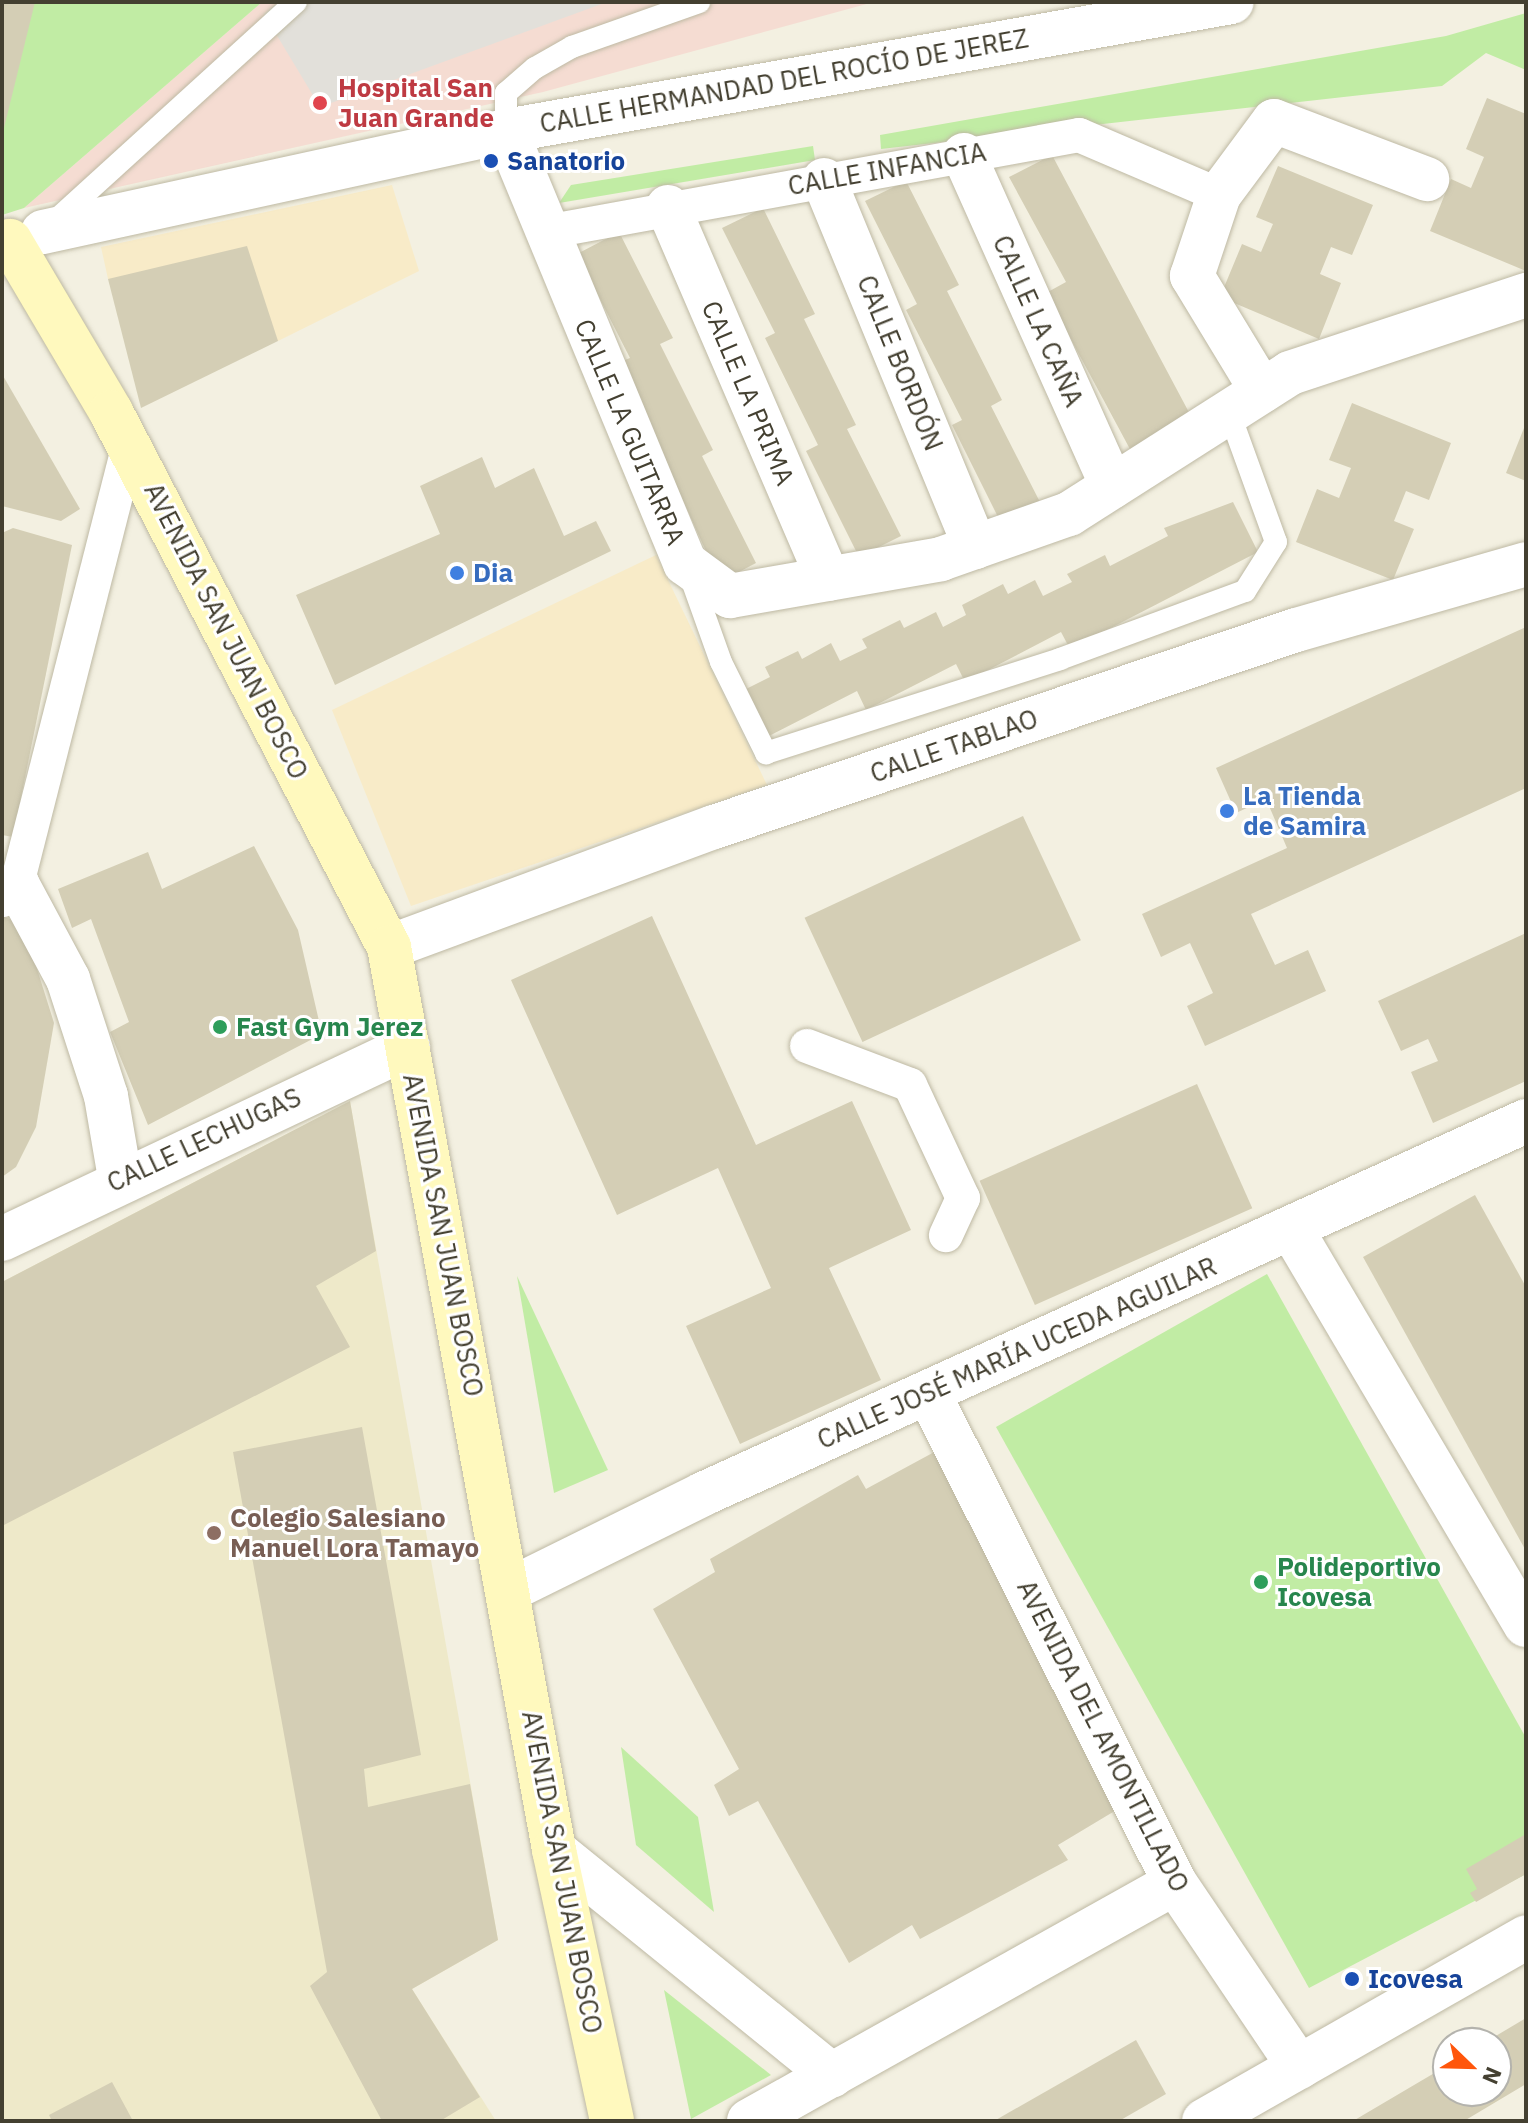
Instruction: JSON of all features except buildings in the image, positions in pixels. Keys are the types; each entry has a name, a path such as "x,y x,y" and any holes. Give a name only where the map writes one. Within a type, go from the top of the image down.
{"main road":[{"name":"AVENIDA SAN JUAN BOSCO","path":"18,239 129,444 389,947 511,1589 554,1850 612,2121"}],"street":[{"name":"CALLE HERMANDAD DEL ROCÍO DE JEREZ","path":"18,239 506,131 1232,2"},
{"path":"1246,401 1192,276 1219,195 1274,121 1427,179"},
{"name":"CALLE LA GUITARRA","path":"506,131 685,563 730,596 828,579 975,547 1069,514 1290,373 1526,295"},
{"name":"CALLE INFANCIA","path":"546,232 668,207 1079,135 1219,195"},
{"name":"CALLE LA CAÑA","path":"964,155 1112,486"},
{"name":"CALLE BORDÓN","path":"824,180 975,547"},
{"name":"CALLE LA PRIMA","path":"668,207 828,579"},
{"path":"120,1178 106,1096 68,979 9,889 129,444"},
{"name":"CALLE TABLAO","path":"389,947 714,827 1296,630 1526,564"},
{"path":"807,1046 910,1085 963,1198 946,1235"},
{"name":"CALLE LECHUGAS","path":"2,1239 120,1178 408,1047"},
{"name":"CALLE JOSÉ MARÍA UCEDA AGUILAR","path":"511,1589 928,1392 1292,1230 1526,1121"},
{"path":"1292,1230 1526,1625"},
{"name":"AVENIDA DEL AMONTILLADO","path":"928,1392 1175,1883 1299,2067"},
{"path":"554,1850 832,2075"},
{"path":"749,2121 1175,1883"},
{"path":"1204,2121 1526,1937"}],"lane":[{"path":"18,239 296,2"},
{"name":"CALLE LA GUITARRA","path":"506,131 506,93 535,68 572,47 699,2"},
{"path":"685,563 721,662 766,753 1060,659 1245,591 1276,542 1246,401"}],"shaded area":[{"name":"Hospital San Juan Grande","path":"262,2 874,2 543,92 24,208"},
{"path":"278,2 607,2 320,107 264,14"},
{"path":"392,185 419,271 278,341 108,279 101,247"},
{"path":"656,555 767,785 411,906 332,710"},
{"name":"Colegio Salesiano Manuel Lora Tamayo","path":"350,1101 498,1940 412,1989 496,2121 2,2121 2,1282"}],"green space":[{"path":"2,2 262,2 24,208 2,215"},
{"path":"1526,13 1526,70 1486,53 1442,86 881,149 880,135 1446,36"},
{"path":"813,146 815,160 559,203 571,185"},
{"name":"Polideportivo Icovesa","path":"1267,1274 1526,1738 1526,1874 1309,1988 996,1427"},
{"path":"517,1276 608,1470 554,1493"},
{"path":"621,1747 698,1817 714,1912 636,1845"},
{"path":"664,1990 771,2075 691,2119"}],"place":[{"name":"Hospital San Juan Grande","path":"320,103"},
{"name":"Sanatorio","path":"491,161"},
{"name":"Dia","path":"457,573"},
{"name":"La Tienda de Samira","path":"1227,811"},
{"name":"Fast Gym Jerez","path":"220,1027"},
{"name":"Colegio Salesiano Manuel Lora Tamayo","path":"214,1533"},
{"name":"Polideportivo Icovesa","path":"1261,1582"},
{"name":"Icovesa","path":"1352,1979"}]}
